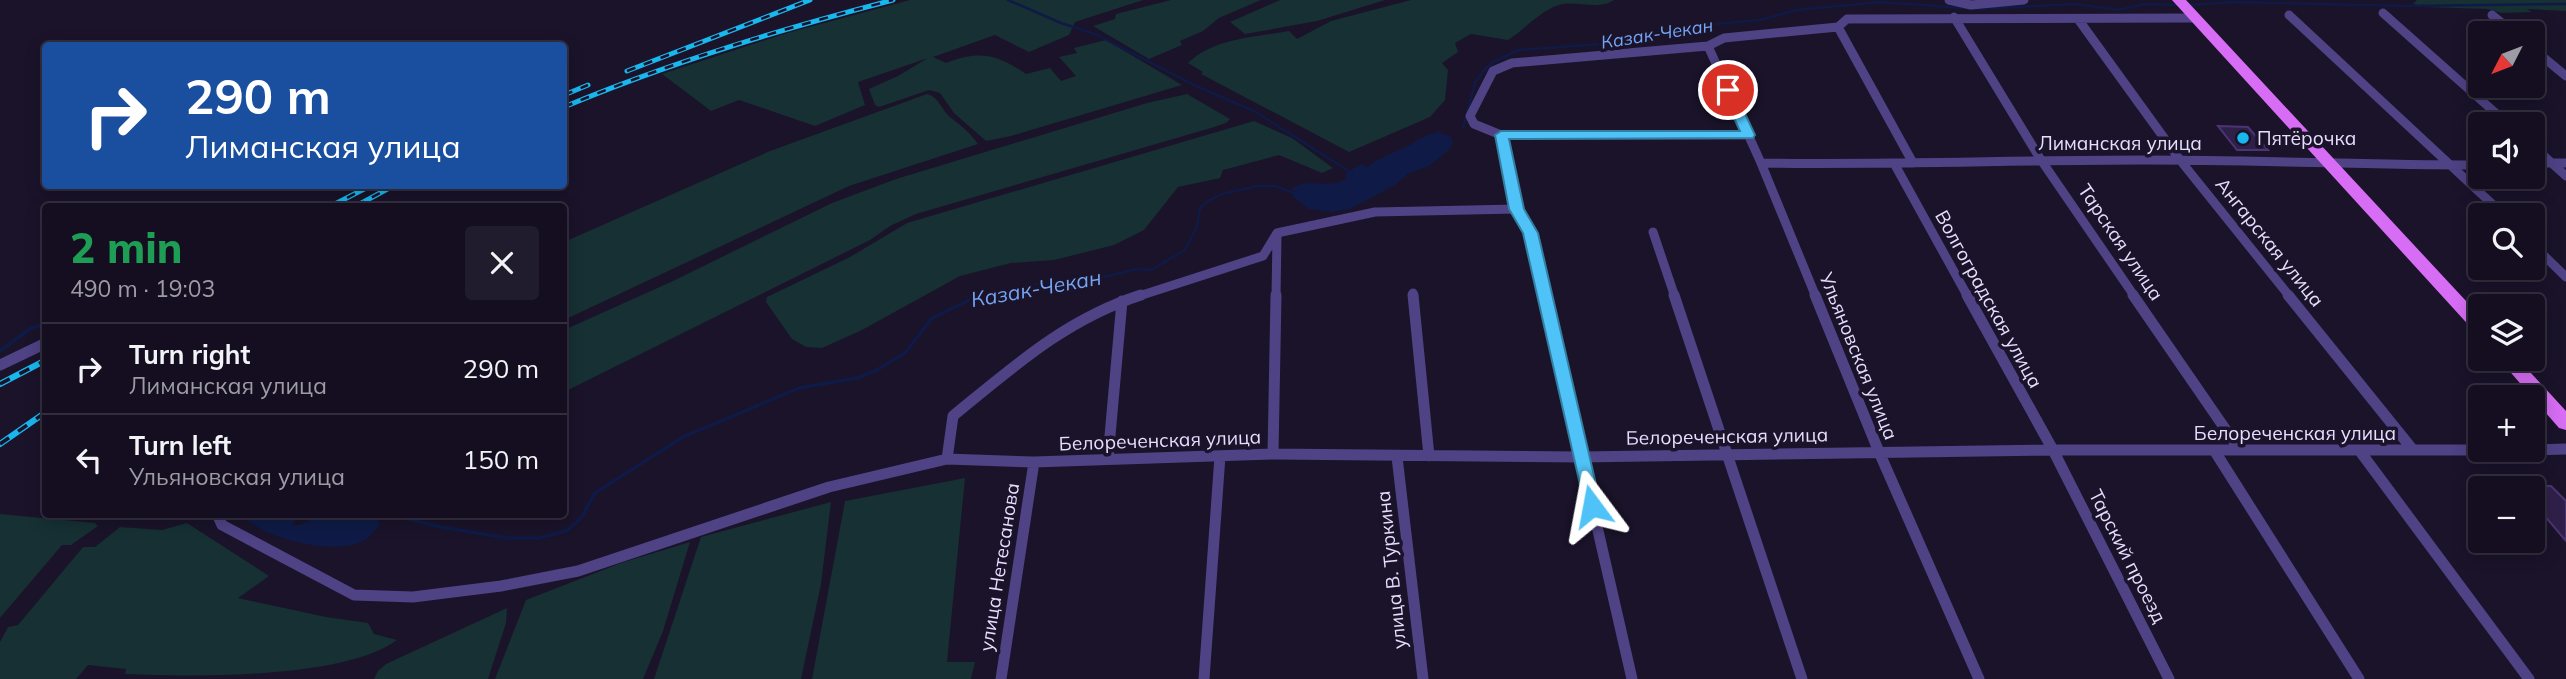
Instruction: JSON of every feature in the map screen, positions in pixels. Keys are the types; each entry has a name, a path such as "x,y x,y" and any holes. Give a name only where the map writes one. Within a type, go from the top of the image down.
{"main road":[{"path":"2179,0 2468,314"},
{"path":"2519,371 2566,423"}],"street":[{"path":"1949,0 1971,5 2024,0"},
{"path":"2382,13 2494,112"},
{"path":"1748,135 1501,135 1474,124 1470,117 1493,71 1500,66 1708,46 1724,38 1838,27 1847,19 2078,19 2192,15"},
{"path":"2289,15 2492,203"},
{"path":"2492,15 2499,21"},
{"name":"Тарская улица","path":"1954,17 2041,160 2239,449"},
{"name":"Ангарская улица","path":"2078,19 2180,160 2413,450"},
{"path":"1838,27 1913,163"},
{"name":"Ульяновская улица","path":"1708,46 1761,163 1879,452 1979,679"},
{"path":"2545,59 2566,76"},
{"path":"1501,135 1517,209 1530,233 1632,679"},
{"path":"2545,157 2566,176"},
{"name":"Лиманская улица","path":"1761,163 1895,165 2041,160 2180,160 2468,165"},
{"path":"2545,163 2566,163"},
{"name":"Волгоградская улица","path":"1895,165 2053,450"},
{"path":"947,458 953,416 1051,337 1122,301 1263,256 1277,233 1375,212 1517,209"},
{"path":"1654,232 1802,679"},
{"path":"1273,454 1277,233"},
{"path":"2545,257 2566,277"},
{"path":"1413,293 1429,456"},
{"path":"1108,458 1122,301"},
{"path":"0,365 42,345"},
{"path":"2545,450 2566,449"},
{"name":"Белореченская улица","path":"219,518 222,525 354,595 413,597 501,586 578,571 829,487 947,458 1034,461 1273,454 1581,457 2053,450 2468,450"},
{"name":"Тарский проезд","path":"2053,450 2169,679"},
{"path":"2214,450 2359,679"},
{"path":"2359,450 2529,679"},
{"path":"1204,679 1220,456"},
{"name":"улица В. Туркина","path":"1398,457 1423,679"},
{"name":"улица Нетесанова","path":"1001,679 1034,461"}],"green space":[{"path":"910,0 1143,0 1075,22 1069,35 1029,52 995,35 933,57 946,63 968,56 987,56 1006,62 1026,74 1050,68 1061,81 1076,76 1059,57 1077,53 1074,48 1106,40 1182,85 986,141 954,113 940,93 929,90 879,107 875,105 869,89 928,58 858,82 865,105 815,126 739,100 711,111 662,74 787,33"},
{"path":"1171,0 1261,0 1219,18 1203,31 1180,41 1182,45 1149,59 1093,26 1115,19 1116,14"},
{"path":"1280,0 1385,0 1317,21 1245,34 1230,22"},
{"path":"1411,0 1614,0 1601,5 1559,5 1539,16 1508,40 1471,34 1455,43 1458,52 1442,63 1448,70 1445,100 1430,117 1349,152 1201,74 1203,72 1188,63 1222,43 1289,31 1297,39 1331,21"},
{"path":"2417,0 2566,0 2566,11 2527,9 2532,12 2502,13 2487,9 2423,7 2413,4"},
{"path":"927,94 978,144 849,186 567,319 567,241 770,151"},
{"path":"1187,94 1230,119 1211,128 916,214 890,226 870,240 567,391 567,329 673,281 832,203 896,179 1147,103"},
{"path":"1254,121 1292,138 1333,168 1322,173 1279,155 1223,170 1220,178 1178,187 1144,230 1114,245 1054,260 1011,263 960,276 862,330 822,348 806,347 792,339 766,302 767,297 850,257 907,223"},
{"path":"965,478 947,662 975,662 971,679 812,679 845,501"},
{"path":"831,502 821,584 801,679 654,679 701,537"},
{"path":"0,514 95,523 98,526 71,545 62,545 0,618"},
{"path":"187,523 269,576 238,598 368,623 374,634 397,640 373,653 342,662 267,673 125,674 126,669 88,665 76,679 0,679 0,642 8,627 18,625 83,547 95,547 120,527 162,530"},
{"path":"690,542 663,631 643,679 495,679 526,600 621,563"},
{"path":"507,608 506,623 488,679 374,679 386,664"}],"water":[{"path":"1439,132 1451,137 1453,143 1448,151 1429,166 1409,173 1395,185 1350,209 1332,212 1309,209 1292,196 1298,194 1291,189 1298,185 1340,182 1347,178 1345,174 1361,164 1367,167 1421,138"},
{"path":"245,518 298,518 292,525 300,525 313,518 378,518 380,525 362,542 330,547 280,537"}],"building":[{"name":"Пятёрочка","path":"2218,126 2248,127 2268,150 2237,150"},
{"path":"2545,486 2551,486 2566,501 2566,541 2545,516"}],"waterway":[{"path":"1008,0 1061,23 1095,34 1196,86 1254,111 1352,173"},
{"name":"Казак-Чекан","path":"1463,128 1475,83 1484,70 1493,62 1519,50 1627,42 1683,27 1760,20 1797,10 1880,2 1977,9 2075,4 2118,10 2145,4 2180,5"},
{"name":"Казак-Чекан","path":"2188,5 2234,2 2408,6 2566,4"},
{"name":"Казак-Чекан","path":"978,296 1056,280 1108,276 1137,269 1151,270 1185,250 1197,226 1200,208 1208,201 1222,194 1258,186 1275,186 1299,195 1303,193"},
{"name":"Казак-Чекан","path":"404,518 507,538 538,538 567,531 581,518 595,493 683,437 799,388 857,378 875,371 905,353 932,318 978,296"},
{"name":"Казак-Чекан","path":"973,297 978,296"},
{"name":"Казак-Чекан","path":"0,351 31,328 42,325"}],"railway":[{"path":"627,71 810,0"},
{"path":"567,106 645,75 727,48 893,0"},
{"path":"567,94 588,85"},
{"path":"337,203 364,189"},
{"path":"362,203 387,189"},
{"path":"0,384 42,362"},
{"path":"0,444 42,415"}],"place":[{"name":"Пятёрочка","path":"2243,138"}],"route":[{"path":"1592,506 1530,233 1517,209 1501,135 1748,135 1728,90"}]}
